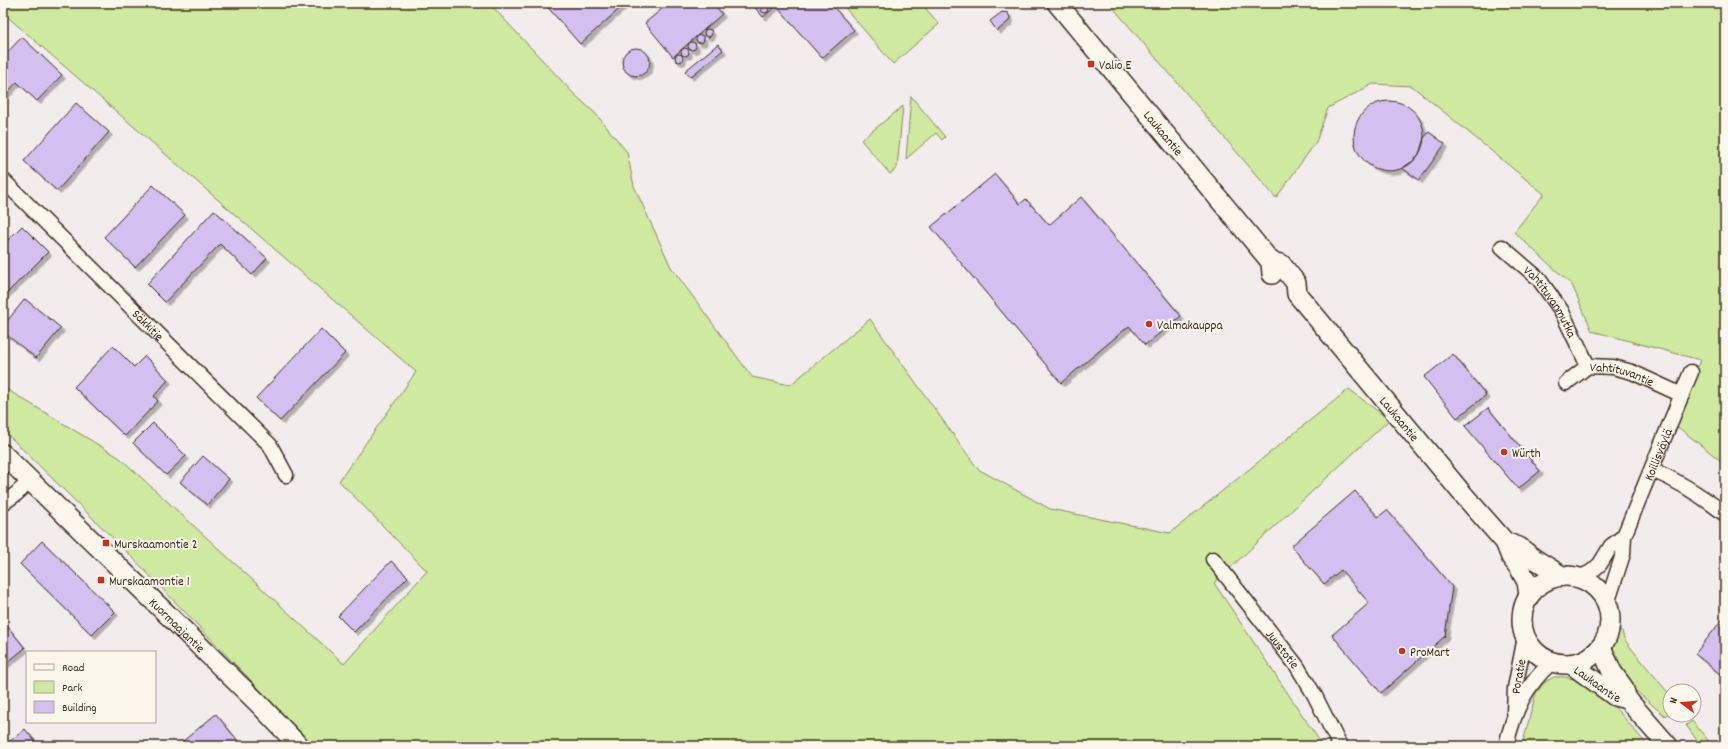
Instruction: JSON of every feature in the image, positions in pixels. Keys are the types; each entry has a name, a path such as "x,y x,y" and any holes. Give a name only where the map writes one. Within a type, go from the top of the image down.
{"main road":[{"name":"Laukaantie","path":"1057,3 1271,262 1281,264 1296,283 1297,294 1505,542 1511,557 1527,582 1529,595"},
{"name":"Kuormaajantie","path":"3,454 299,746"},
{"name":"Laukaantie","path":"1505,542 1519,547 1533,558 1571,577"},
{"path":"1571,577 1597,588 1607,604 1610,615 1610,627 1601,647 1592,656 1582,661 1561,663 1536,652 1525,637 1522,616 1523,609 1529,595 1538,586 1549,579 1571,577"},
{"name":"Laukaantie","path":"1601,647 1605,660 1623,687 1627,699 1668,746"},
{"name":"Laukaantie","path":"1561,663 1615,696 1627,699"}],"street":[{"name":"Säkkitie","path":"3,180 270,445 286,475"},
{"name":"Vahtituvanmutka","path":"1502,247 1538,278 1561,310 1588,366"},
{"name":"Vahtituvantie","path":"1566,383 1588,366 1613,368 1632,372 1682,395"},
{"name":"Koillisväylä","path":"1607,604 1623,554 1624,536 1691,372"},
{"path":"1652,470 1677,480 1706,499 1725,514"},
{"path":"3,502 16,494 30,481"},
{"name":"Koillisväylä","path":"1571,577 1591,572 1600,564 1611,546 1624,536"},
{"name":"Juustotie","path":"1213,559 1297,666 1315,696 1340,746"},
{"name":"Poratie","path":"1514,716 1515,688 1525,637"},
{"name":"Poratie","path":"1506,746 1514,716 1525,694 1536,678 1561,663"}],"green space":[{"path":"3,3 489,3 575,95 595,113 627,152 634,186 671,267 752,377 790,385 870,319 978,469 1050,509 1170,533 1349,389 1389,420 1214,583 1321,743 1316,746 314,746 128,553 3,430 3,387 120,458 344,664 427,571 339,481 416,372 3,13"},
{"path":"841,3 921,3 939,24 893,64"},
{"path":"1109,3 1725,3 1725,464 1675,425 1700,360 1592,331 1572,285 1514,232 1544,194 1412,86 1373,84 1328,108 1316,142 1276,198"},
{"path":"911,96 945,137 942,140 936,133 906,159"},
{"path":"903,106 897,168 890,174 861,140"},
{"path":"1617,631 1622,631 1624,639 1662,685 1662,713 1628,684 1612,652"},
{"path":"1554,677 1567,677 1581,682 1603,696 1648,746 1522,746 1536,693 1545,682"},
{"path":"1694,723 1713,746 1701,746 1686,725"}],"building":[{"path":"544,3 626,3 580,44"},
{"path":"669,3 713,3 722,14 673,57 645,23"},
{"path":"751,3 830,3 854,30 822,58 776,6 763,17"},
{"path":"765,5 768,6 768,12 765,13 762,12 761,9 762,6"},
{"path":"1002,12 1008,13 1010,18 1009,21 997,31 990,21"},
{"path":"706,29 710,29 712,33 710,37 706,37 704,35 704,31"},
{"path":"698,35 702,35 704,39 702,43 698,43 696,41 696,37"},
{"path":"22,37 62,75 37,101 17,82 3,97 3,57"},
{"path":"690,42 694,42 696,46 694,50 690,50 688,48 688,44"},
{"path":"718,44 723,50 690,77 685,71"},
{"path":"636,48 646,52 650,62 646,72 636,76 626,72 622,62 626,52"},
{"path":"683,48 687,48 689,52 687,56 683,56 681,54 681,50"},
{"path":"677,54 681,54 683,58 681,62 677,62 675,60 675,56"},
{"path":"1389,101 1408,107 1418,117 1424,136 1418,155 1408,165 1389,171 1370,165 1360,155 1354,136 1360,117 1370,107"},
{"path":"76,103 109,132 57,191 24,161"},
{"path":"1429,132 1445,144 1419,180 1402,168 1413,161 1419,154 1424,138"},
{"path":"995,174 1020,204 1026,199 1049,225 1081,197 1181,316 1145,345 1129,326 1061,383 931,227"},
{"path":"153,185 185,215 135,267 104,237"},
{"path":"214,210 267,258 252,275 220,244 165,302 147,284"},
{"path":"22,226 48,252 3,297 3,245"},
{"path":"25,299 61,328 36,358 3,332 3,326"},
{"path":"321,329 345,353 280,421 256,398"},
{"path":"113,346 134,367 145,356 168,380 154,396 158,401 125,436 74,387"},
{"path":"1453,354 1486,395 1457,418 1424,377"},
{"path":"1488,408 1540,471 1518,489 1465,426"},
{"path":"153,423 186,456 166,475 133,443"},
{"path":"203,456 229,479 207,505 180,482"},
{"path":"1355,491 1378,517 1387,510 1452,587 1445,636 1381,693 1332,635 1369,603 1341,570 1324,584 1291,546"},
{"path":"42,541 115,612 92,635 20,564"},
{"path":"391,561 408,577 354,632 338,616"},
{"path":"1725,616 1725,678 1695,654"},
{"path":"3,621 25,648 3,666"},
{"path":"216,714 242,746 177,746"},
{"path":"25,729 39,746 4,746"}],"place":[{"name":"Valio E","path":"1091,64"},
{"name":"Valmakauppa","path":"1149,324"},
{"name":"Würth","path":"1504,452"},
{"name":"Murskaamontie 2","path":"106,543"},
{"name":"Murskaamontie 1","path":"101,580"},
{"name":"ProMart","path":"1402,651"}]}
